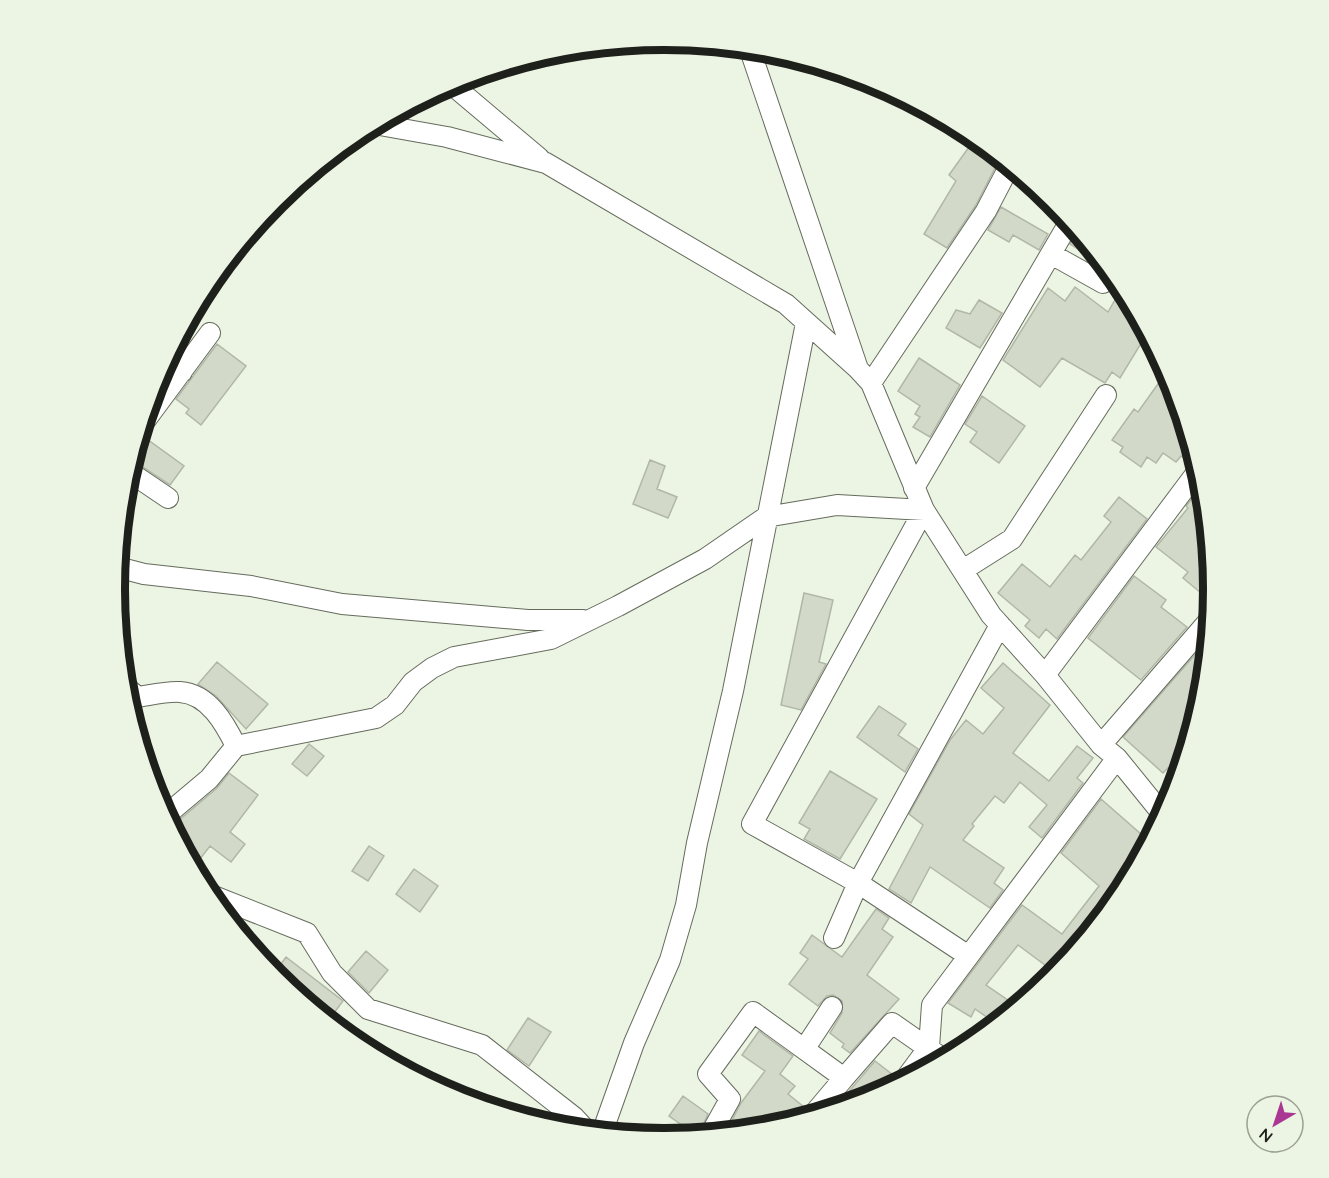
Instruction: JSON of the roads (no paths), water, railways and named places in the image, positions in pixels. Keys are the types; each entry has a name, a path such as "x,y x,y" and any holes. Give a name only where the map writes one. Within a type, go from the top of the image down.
{"street":[{"path":"752,57 864,376 924,510 991,615 1046,675 1101,745 1117,758 1157,808"},
{"path":"459,91 499,127 546,163 786,304 864,376"},
{"path":"388,126 447,137 546,163"},
{"path":"864,376 986,211 1007,172"},
{"path":"914,488 1066,229"},
{"path":"1051,254 1103,283"},
{"path":"605,1125 633,1043 670,960 686,905 697,843 734,691 766,517 806,322"},
{"path":"174,366 210,333"},
{"path":"963,570 1012,539 1106,395"},
{"path":"137,477 168,498"},
{"path":"1046,675 1193,478"},
{"path":"173,810 209,780 236,746 376,718 395,705 413,682 432,668 454,657 551,639 705,559 766,517 837,505 924,510"},
{"path":"924,510 752,824 858,882 968,955"},
{"path":"126,569 144,574 251,586 342,604 528,620 589,620"},
{"path":"834,938 858,882 1000,624"},
{"path":"1101,745 1203,628"},
{"path":"135,696 138,698 182,692 198,699 220,715 236,746"},
{"path":"914,1067 929,1047 932,1005 1117,758"},
{"path":"224,900 307,933 332,973 368,1009 482,1045 578,1121"},
{"path":"805,1048 832,1007"},
{"path":"715,1126 730,1099 708,1074 753,1012 844,1078"},
{"path":"821,1105 892,1023 937,1054"}]}
